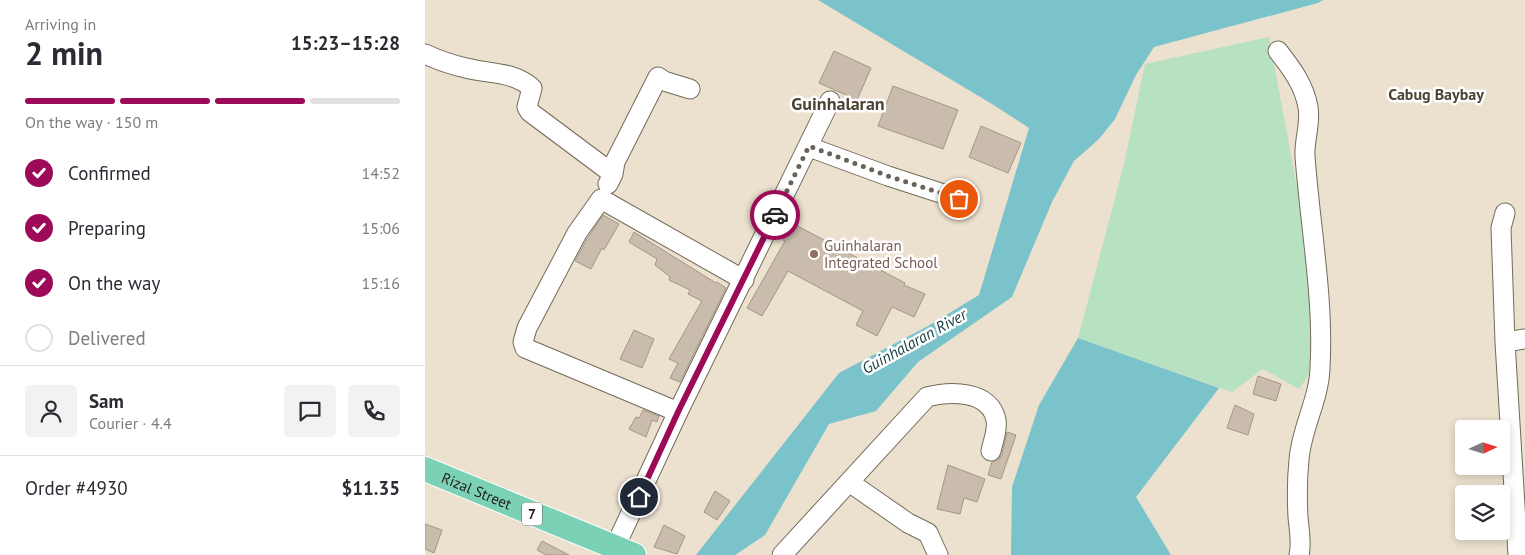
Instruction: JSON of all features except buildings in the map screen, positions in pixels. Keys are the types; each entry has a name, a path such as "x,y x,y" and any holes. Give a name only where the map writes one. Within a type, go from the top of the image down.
{"main road":[{"name":"Rizal Street","path":"427,471 611,550"}],"street":[{"path":"1278,51 1303,87 1309,109 1305,154 1320,328 1320,370 1302,436 1299,460 1297,503 1299,555"},
{"path":"425,54 466,69 512,76 528,84 532,88 527,107 530,112 613,174"},
{"path":"678,412 525,348 523,342 527,328 577,233 601,199 613,174 615,162 658,77 664,81 689,89"},
{"path":"611,550 831,102"},
{"path":"809,146 888,176 959,199"},
{"path":"601,199 744,280"},
{"path":"1505,213 1501,228 1501,242 1518,555"},
{"path":"1505,342 1525,339"},
{"path":"782,555 927,396 957,393 970,395 982,400 990,408 996,420 996,430 991,451"},
{"path":"849,482 908,524 927,533 938,555"}],"green space":[{"path":"1269,37 1304,225 1314,367 1299,389 1263,369 1232,392 1078,338 1123,168 1145,64"}],"water":[{"name":"Guinhalaran River","path":"818,0 1323,0 1318,3 1154,47 1136,75 1115,119 1099,139 1074,161 1052,202 1012,297 918,362 876,411 829,424 765,535 735,555 696,555 839,373 928,326 979,295 1029,128"},
{"path":"1078,338 1219,388 1136,497 1171,555 1011,555 1012,487 1039,405"}],"way so far":[{"path":"775,215 809,146 888,176 959,199"}],"place":[{"name":"Guinhalaran Integrated School","path":"814,254"}],"district":[{"name":"Cabug Baybay","path":"1436,94"},
{"name":"Guinhalaran","path":"838,103"}],"route":[{"path":"639,497 678,412 775,215"}]}
